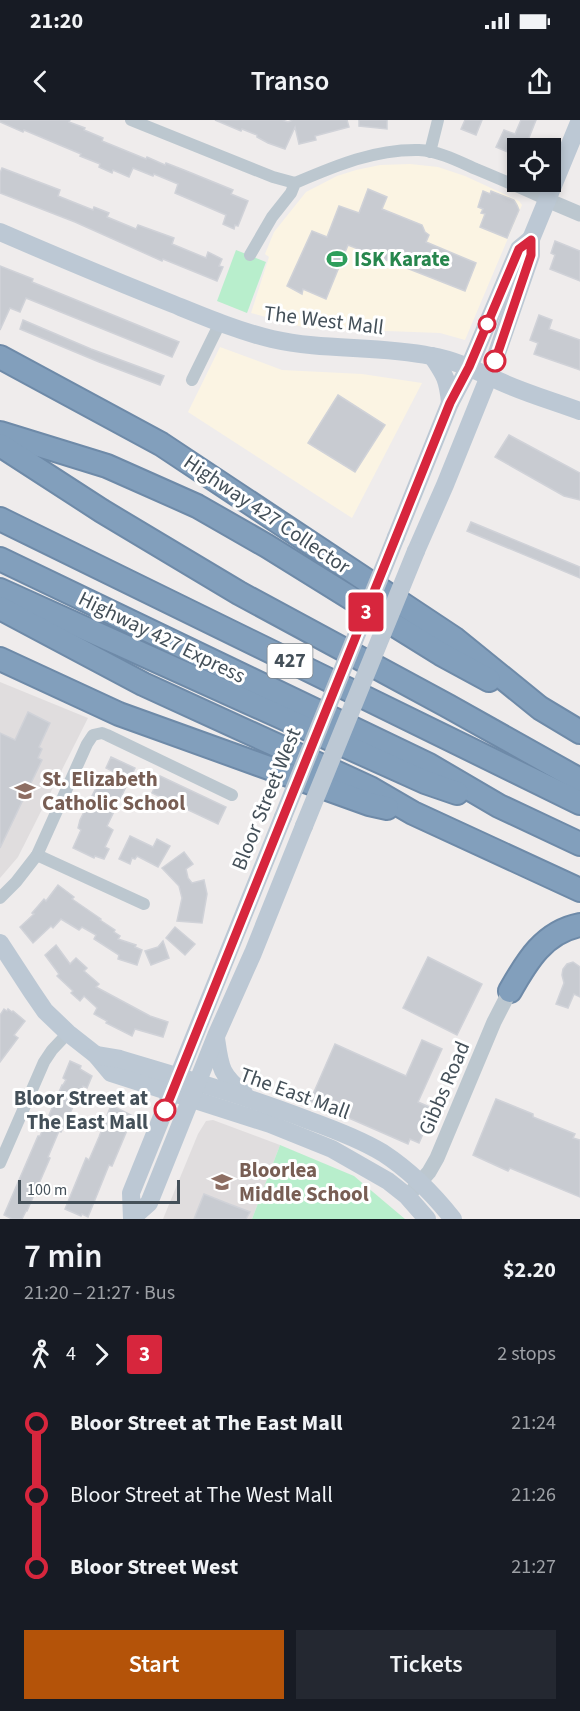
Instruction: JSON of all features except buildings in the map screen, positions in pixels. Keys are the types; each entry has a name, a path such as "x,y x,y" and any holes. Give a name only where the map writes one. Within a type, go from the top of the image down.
{"highway":[{"name":"Highway 427 Collector","path":"0,357 161,444 454,639 540,708 580,732"},
{"path":"0,433 107,466 198,506 441,654 540,708"},
{"path":"0,445 238,593 580,780"},
{"name":"Highway 427 Express","path":"0,519 580,803"},
{"name":"Highway 427 Express","path":"0,560 429,765 499,806 580,844"},
{"path":"0,590 425,782 499,806"},
{"path":"0,608 143,684 370,788 413,813 580,890"},
{"path":"0,659 119,714 369,804 413,813"},
{"path":"510,991 527,961 540,946 562,931 580,925"}],"main road":[{"name":"Bloor Street West","path":"132,1218 149,1203 416,550 445,485 489,376 531,255 531,240 580,120"},
{"name":"The West Mall","path":"0,232 220,323 295,343 432,356 469,367 580,411"},
{"name":"Bloor Street West","path":"132,1218 131,1193 450,403 469,367 519,249 531,240"},
{"path":"432,356 446,376 450,403"},
{"name":"The East Mall","path":"0,942 45,1011 96,1055 111,1073 176,1085 274,1116"},
{"path":"216,1036 222,1072 231,1083 253,1100"},
{"name":"The East Mall","path":"194,1091 253,1100 274,1116 332,1149 444,1207 453,1219"},
{"name":"The East Mall","path":"413,1190 427,1219"}],"street":[{"path":"131,120 273,177 295,183 348,161 376,154 419,150 430,152 477,169 580,214"},
{"path":"430,152 438,120"},
{"path":"250,255 272,217 291,193 295,183"},
{"path":"192,380 220,323"},
{"path":"0,898 37,855 89,740 97,734 107,735 232,795"},
{"path":"37,855 144,904"},
{"name":"Gibbs Road","path":"413,1190 429,1172 437,1158 494,1022 510,991"},
{"path":"0,1163 44,1062 68,1033"}],"shaded area":[{"path":"410,164 438,167 465,176 519,201 522,205 465,340 440,333 306,328 251,313 269,257 265,254 274,232 306,192 337,176 356,170 380,165"},
{"path":"220,347 282,370 362,374 422,383 352,518 188,412"},
{"name":"St. Elizabeth Catholic School","path":"0,682 88,718 18,857 0,878"},
{"name":"Bloorlea Middle School","path":"213,1120 280,1145 252,1219 163,1219 198,1134 206,1121"}],"green space":[{"path":"236,250 266,262 247,313 217,301"},
{"path":"280,1145 354,1176 405,1219 252,1219"}],"bus line":[{"name":"3","path":"165,1110 450,403 469,367 519,249 531,240 531,255 495,361"}],"place":[{"name":"ISK Karate","path":"337,259"},
{"name":"St. Elizabeth Catholic School","path":"25,791"},
{"name":"Bloor Street at The East Mall","path":"165,1110"},
{"name":"Bloorlea Middle School","path":"222,1182"}]}
